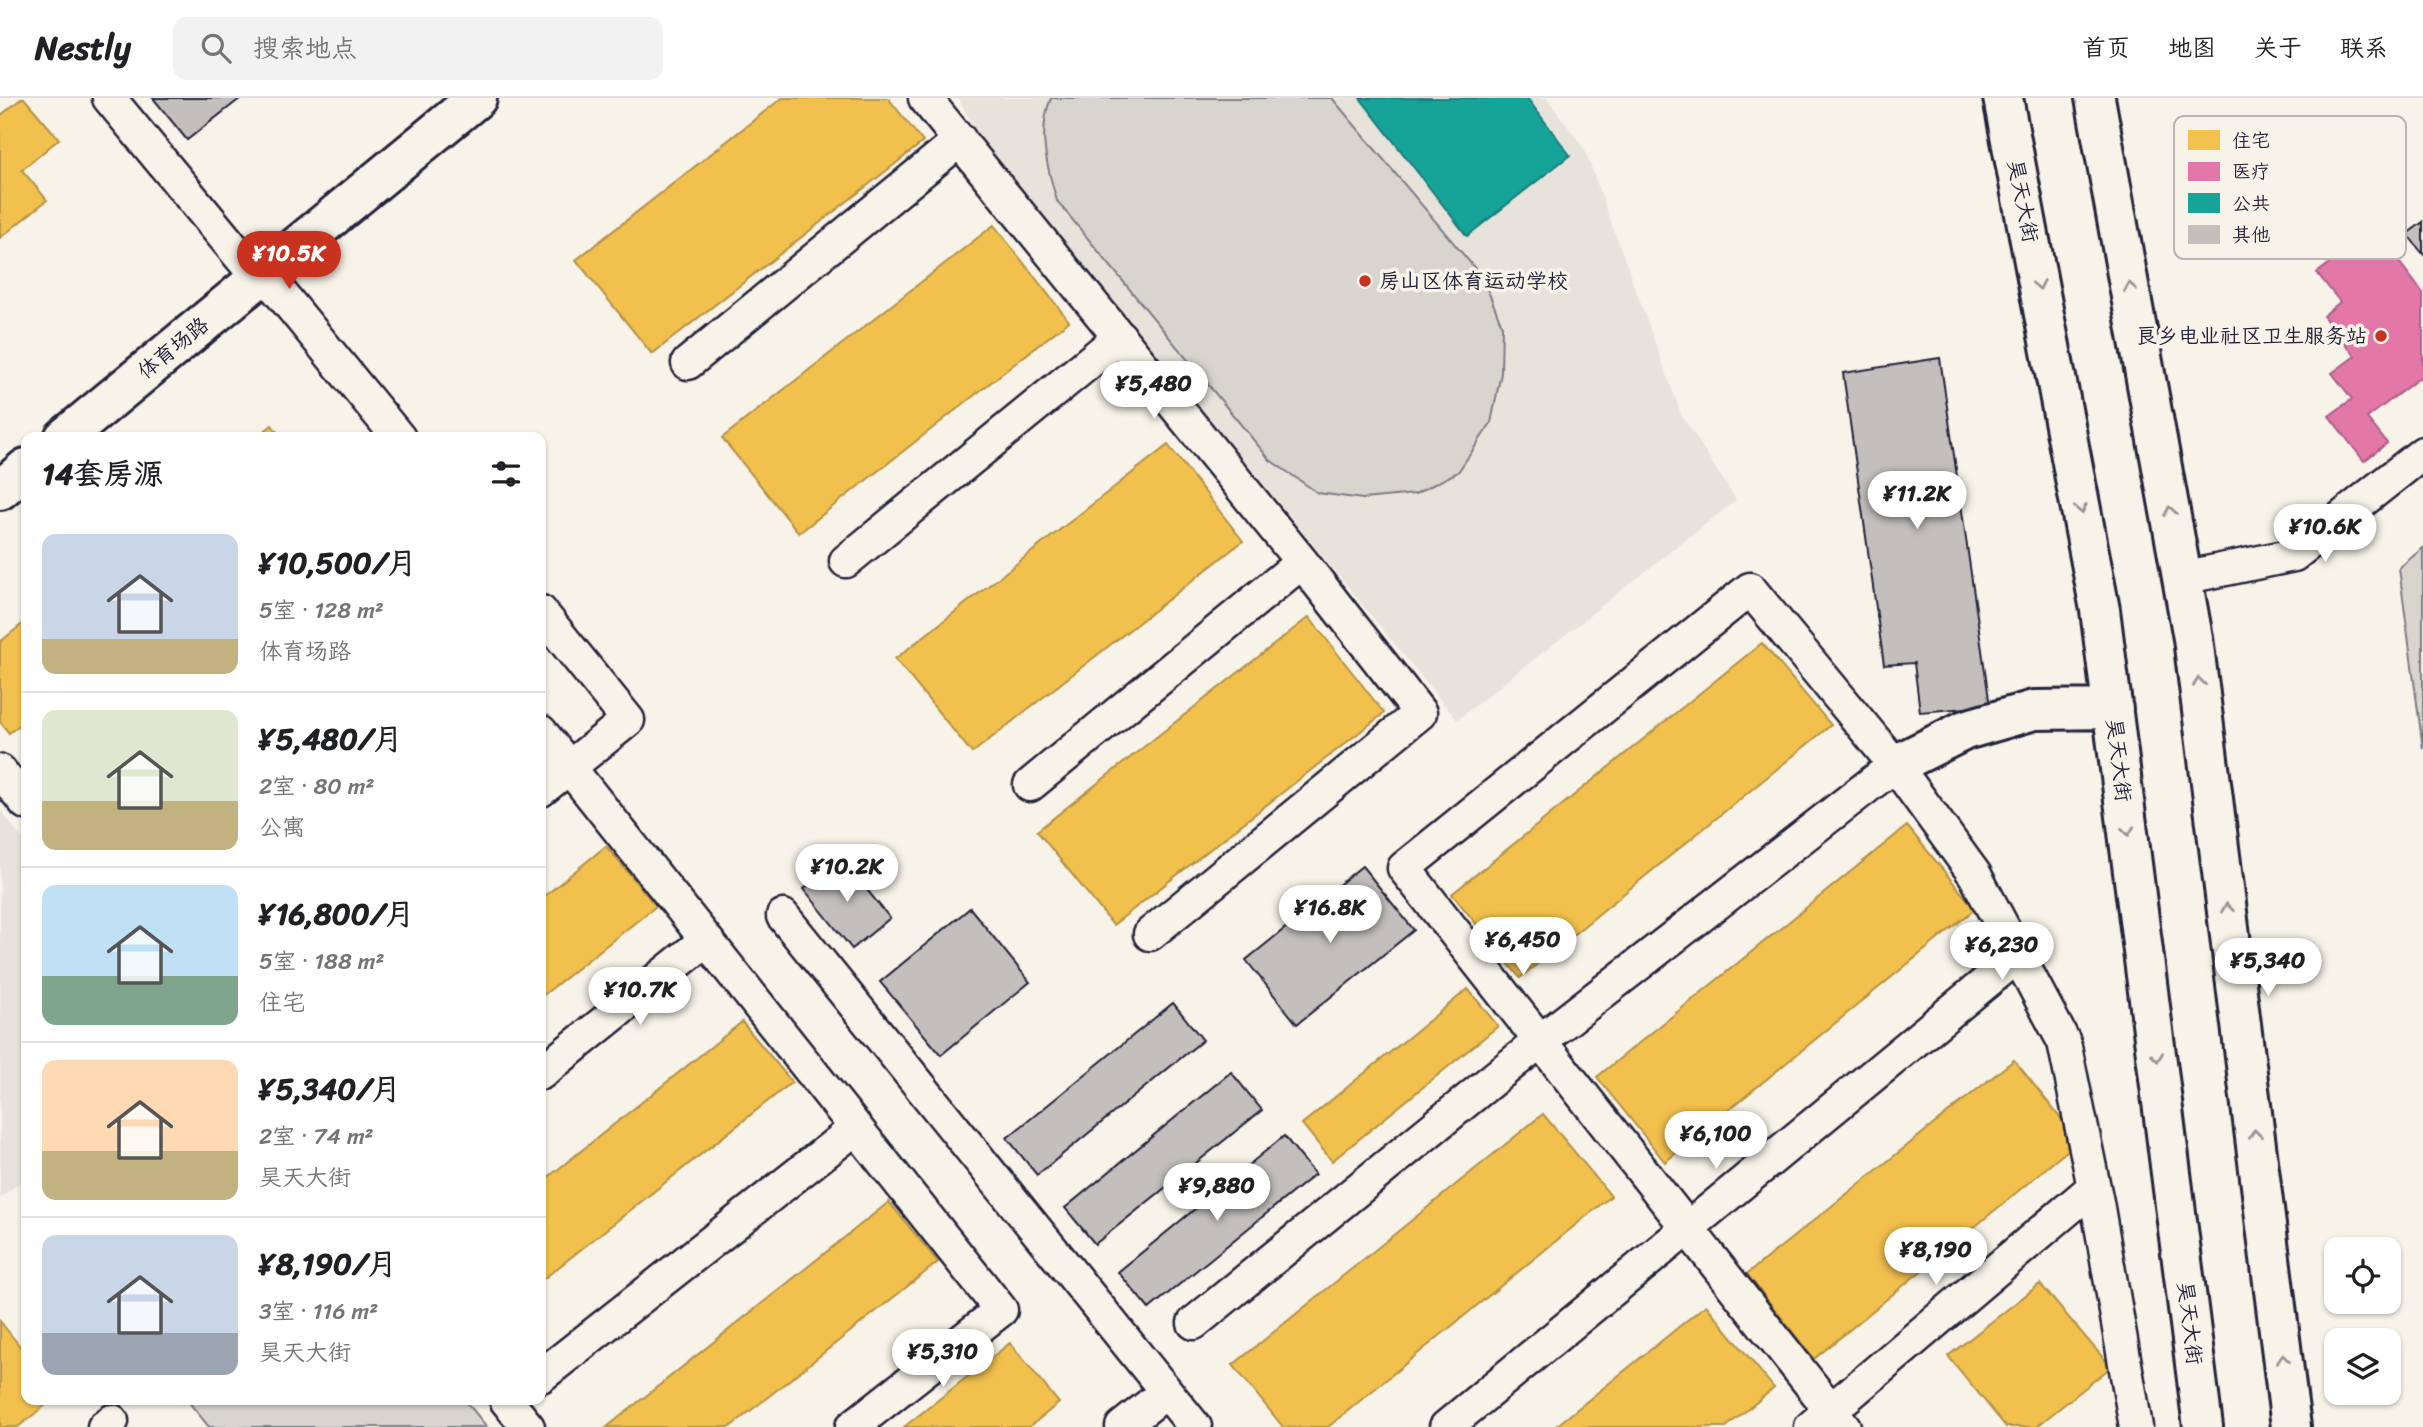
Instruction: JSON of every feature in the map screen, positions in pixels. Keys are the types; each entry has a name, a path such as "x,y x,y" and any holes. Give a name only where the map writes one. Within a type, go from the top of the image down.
{"main road":[{"name":"体育场路","path":"71,432 477,98"},
{"name":"昊天大街","path":"2003,98 2101,610 2203,1427"},
{"path":"2095,98 2193,638 2291,1427"},
{"path":"1895,765 1965,730 2034,710 2113,709"}],"street":[{"path":"109,98 394,432"},
{"path":"925,98 1302,562 1420,713 1150,934"},
{"path":"688,363 960,140"},
{"path":"846,561 1120,338"},
{"path":"2182,578 2294,555 2423,453"},
{"path":"1030,785 1302,562"},
{"path":"2094,1187 1828,1421 1688,1228 1404,868 1750,589 1895,765 1975,875 2064,1042 2094,1187 2136,1427"},
{"path":"546,618 628,720 546,786"},
{"path":"546,738 1001,1310 852,1427"},
{"path":"1194,1323 1540,1041 1895,765"},
{"path":"0,771 21,797"},
{"path":"783,916 1195,1427"},
{"path":"546,1069 706,940"},
{"path":"1447,1427 2018,956"},
{"path":"546,1372 856,1128"},
{"path":"1122,1427 1166,1392"},
{"path":"511,1405 528,1427"}],"shaded area":[{"name":"房山区体育运动学校","path":"958,98 1547,98 1584,148 1681,414 1736,500 1457,720 980,139"},
{"path":"1051,98 1332,98 1483,278 1502,326 1501,373 1491,423 1458,472 1415,494 1363,499 1318,493 1270,460 1057,201 1044,137"},
{"path":"2423,548 2423,749 2399,568"},
{"path":"0,810 21,837 21,1182 0,1198"},
{"path":"191,1405 469,1405 487,1427 209,1427"}],"building: 住宅":[{"path":"22,98 59,139 22,170 47,200 0,238 0,116"},
{"path":"782,98 888,98 923,142 652,354 576,260"},
{"path":"994,225 1069,321 799,533 722,438"},
{"path":"272,425 277,432 263,432"},
{"path":"1168,445 1243,541 972,753 895,659"},
{"path":"1309,617 1384,713 1113,925 1037,831"},
{"path":"21,625 21,724 9,733 0,722 0,642"},
{"path":"1762,643 1831,725 1520,978 1452,894"},
{"path":"1907,826 1975,909 1665,1162 1597,1077"},
{"path":"606,846 656,906 546,993 546,895"},
{"path":"1468,989 1498,1026 1332,1161 1302,1124"},
{"path":"742,1022 792,1082 546,1277 546,1179"},
{"path":"2014,1060 2079,1141 1814,1359 1747,1274"},
{"path":"1543,1114 1611,1196 1328,1427 1283,1427 1233,1365"},
{"path":"889,1202 938,1262 730,1427 607,1427"},
{"path":"2040,1284 2111,1367 2036,1427 2006,1427 1948,1356"},
{"path":"1706,1305 1774,1388 1726,1427 1555,1427"},
{"path":"0,1321 21,1348 21,1405 46,1405 18,1427 0,1427"},
{"path":"1010,1343 1059,1403 1029,1427 904,1427"}],"building: 医疗":[{"name":"良乡电业社区卫生服务站","path":"2335,259 2397,259 2423,293 2423,375 2367,418 2387,443 2364,461 2329,416 2352,399 2332,373 2355,356 2323,316 2340,302 2317,273"}],"building: 公共":[{"path":"1360,98 1527,98 1570,155 1467,236"}],"building: 其他":[{"path":"153,98 241,98 187,140"},
{"path":"2423,222 2423,254 2407,234"},
{"path":"1940,358 1990,706 1920,712 1914,663 1884,665 1843,373"},
{"path":"842,859 890,918 852,949 804,889"},
{"path":"1362,866 1414,930 1297,1024 1246,960"},
{"path":"970,908 1030,982 941,1055 880,982"},
{"path":"1173,1003 1203,1040 1037,1175 1007,1138"},
{"path":"1231,1072 1262,1110 1095,1244 1065,1208"},
{"path":"1284,1136 1315,1174 1149,1309 1118,1272"}],"place":[{"name":"房山区体育运动学校","path":"1365,281"},
{"name":"良乡电业社区卫生服务站","path":"2381,336"}]}
